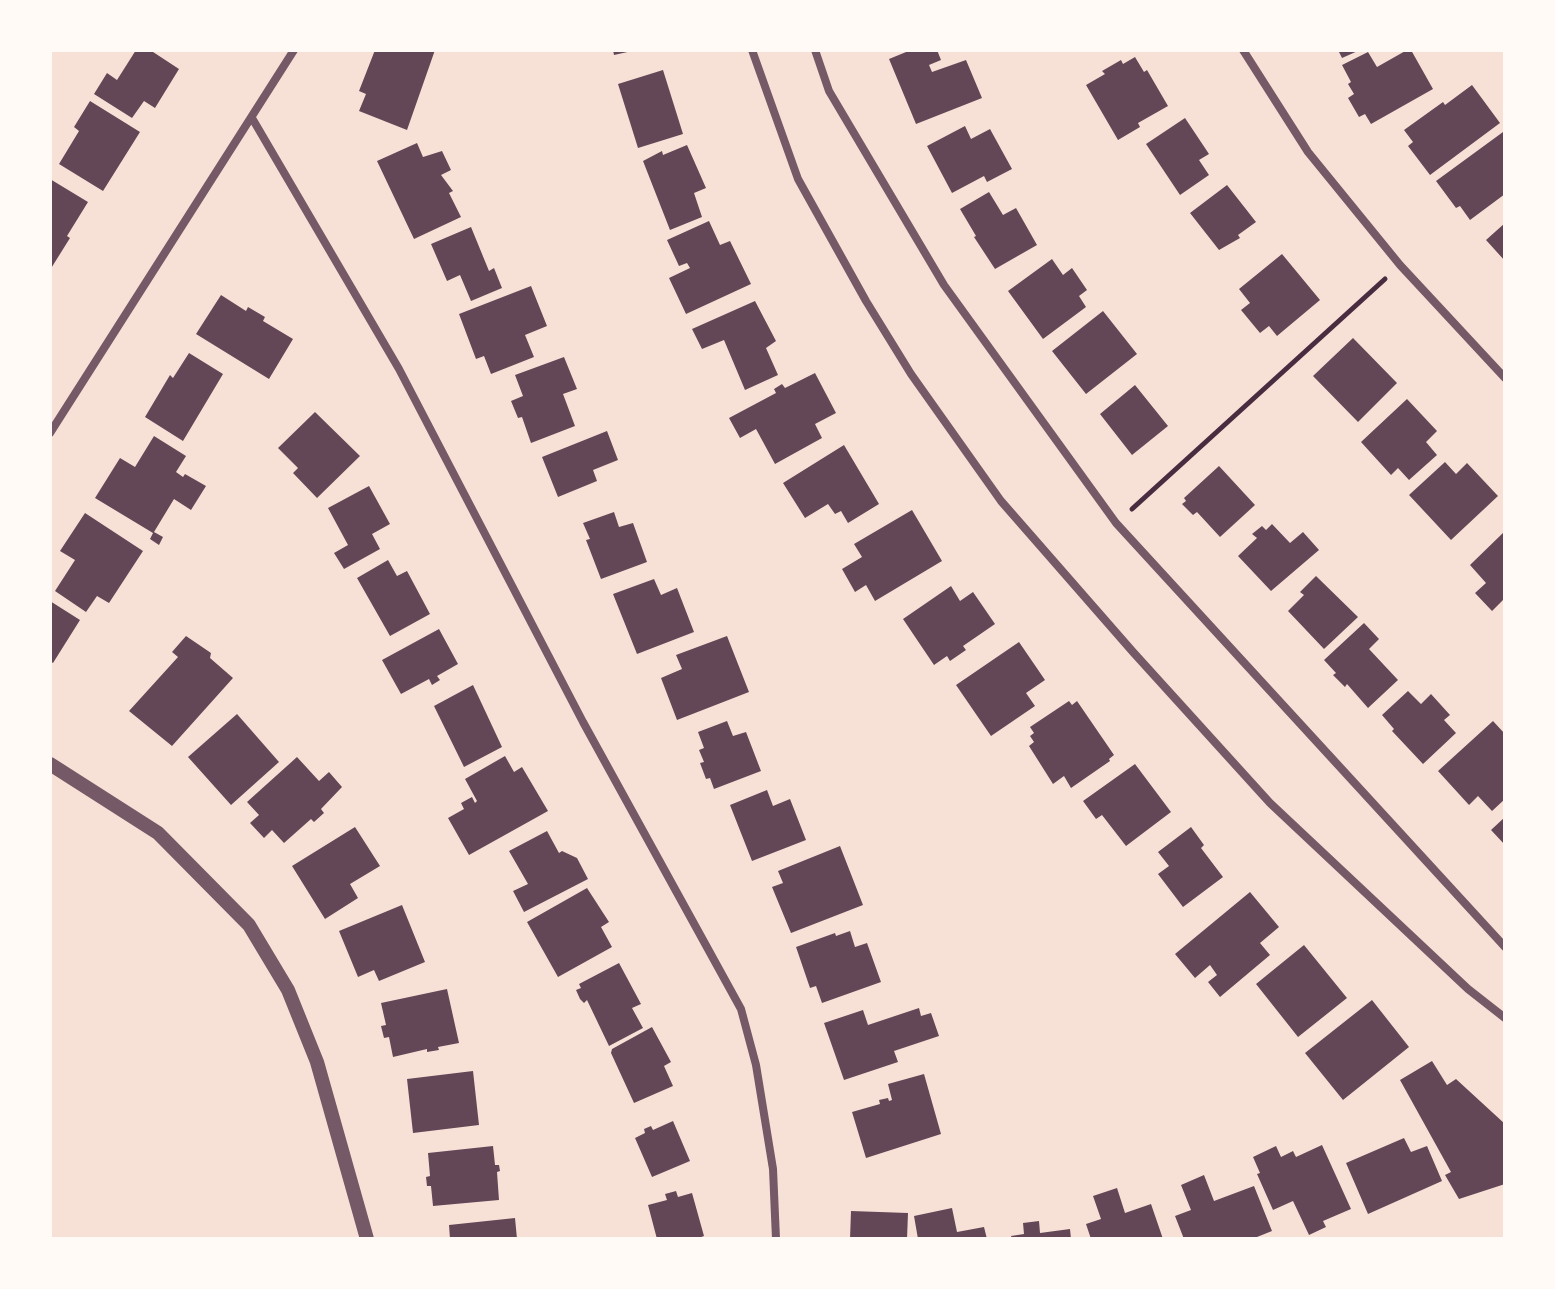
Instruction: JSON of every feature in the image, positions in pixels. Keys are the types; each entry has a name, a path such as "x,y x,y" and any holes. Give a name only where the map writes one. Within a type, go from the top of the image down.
{"street":[{"path":"50,433 294,50"},
{"path":"752,50 798,179 911,374 1001,501 1270,803 1468,989 1505,1018"},
{"path":"815,50 829,91 944,285 1116,523 1505,947"},
{"path":"1243,50 1308,152 1400,265 1505,378"},
{"path":"252,118 399,369 583,722 741,1009 756,1065 773,1169 776,1239"},
{"path":"50,764 158,833 249,925 288,990 317,1062 367,1239"}],"path":[{"path":"1116,523 1400,265"}],"building":[{"path":"136,50 150,50 179,69 155,108 144,101 132,118 94,94 107,73 117,80"},
{"path":"375,50 435,50 407,130 359,111 366,94 359,91"},
{"path":"613,50 632,50 632,51 614,55"},
{"path":"911,50 937,50 941,60 929,65 932,72 966,60 982,98 916,124 889,59"},
{"path":"1338,50 1360,50 1342,58"},
{"path":"1411,50 1433,89 1371,124 1365,114 1359,117 1348,98 1354,94 1342,65 1368,52 1377,67"},
{"path":"1135,57 1144,72 1147,70 1168,106 1138,123 1140,127 1118,140 1086,85 1121,60 1123,64"},
{"path":"663,70 683,134 638,148 618,84"},
{"path":"1472,85 1500,123 1430,175 1408,146 1413,142 1404,130"},
{"path":"90,101 140,132 103,191 59,164 79,131 74,127"},
{"path":"1185,118 1209,154 1199,160 1209,175 1180,195 1146,144"},
{"path":"965,126 971,139 990,129 1012,169 987,182 984,176 952,193 927,146"},
{"path":"1503,132 1505,194 1470,220 1460,206 1456,208 1436,181"},
{"path":"417,143 423,157 442,151 451,170 441,175 453,191 449,193 461,217 414,239 377,161"},
{"path":"687,145 706,188 694,193 702,217 670,230 643,161 662,151 663,155"},
{"path":"50,179 88,202 50,270"},
{"path":"1227,185 1256,222 1238,235 1240,238 1219,250 1190,213"},
{"path":"989,192 1003,215 1016,208 1037,245 995,269 960,209"},
{"path":"709,221 720,245 730,241 751,284 686,314 669,278 690,268 687,263 679,266 667,240"},
{"path":"1505,223 1505,261 1486,240"},
{"path":"471,227 489,271 494,268 502,288 471,301 460,275 447,281 431,244"},
{"path":"1282,254 1320,300 1277,336 1269,326 1260,333 1241,310 1250,303 1239,289"},
{"path":"1052,259 1063,275 1072,268 1087,290 1079,296 1086,307 1043,339 1008,291"},
{"path":"531,286 547,326 525,335 534,357 491,374 484,356 476,359 459,314"},
{"path":"221,295 246,311 248,307 265,317 263,321 293,339 269,379 196,334"},
{"path":"755,301 776,341 766,348 778,375 745,390 724,340 702,349 692,329"},
{"path":"1103,311 1137,354 1086,394 1052,351"},
{"path":"1353,338 1397,383 1358,422 1313,376"},
{"path":"189,353 223,374 183,441 145,417 170,375 173,378"},
{"path":"564,357 577,389 563,394 575,426 531,443 522,417 518,418 511,401 523,396 515,375"},
{"path":"815,373 836,413 815,424 822,438 775,464 756,429 740,438 729,418 776,393 774,389 782,384 785,388"},
{"path":"1135,385 1168,426 1132,455 1100,414"},
{"path":"1407,399 1437,431 1426,442 1437,455 1409,480 1398,468 1391,475 1361,442"},
{"path":"315,412 360,456 317,498 293,473 298,468 278,448"},
{"path":"607,431 618,460 593,470 597,481 558,497 542,457"},
{"path":"154,436 186,456 176,472 206,486 191,510 174,499 154,532 163,537 159,545 150,539 153,533 95,498 120,458 135,467"},
{"path":"844,445 879,504 848,523 841,511 835,514 828,504 805,518 783,483"},
{"path":"1445,462 1456,474 1467,463 1498,496 1451,540 1409,495"},
{"path":"1219,466 1255,505 1220,537 1197,512 1193,515 1182,504 1186,501 1184,498"},
{"path":"369,486 390,524 372,534 380,549 344,569 334,553 348,545 328,508"},
{"path":"912,510 942,561 875,601 866,585 855,592 842,569 862,557 854,544"},
{"path":"614,512 619,527 633,523 647,562 601,579 583,523"},
{"path":"85,513 143,551 109,603 97,596 86,612 55,591 75,560 60,551"},
{"path":"1272,524 1290,543 1303,532 1319,550 1271,591 1238,556 1257,538 1252,534 1262,526 1266,530"},
{"path":"1505,531 1505,602 1503,600 1492,611 1475,593 1486,583 1470,565"},
{"path":"388,560 397,576 407,571 430,614 390,636 357,578"},
{"path":"1316,576 1358,617 1324,649 1288,611 1304,595 1300,592"},
{"path":"654,579 661,595 677,588 694,632 637,654 613,594"},
{"path":"951,586 960,601 973,592 995,624 963,646 966,650 950,661 947,656 934,665 903,619"},
{"path":"50,601 80,620 53,663 50,661"},
{"path":"1364,623 1379,639 1369,649 1398,680 1368,708 1347,684 1345,687 1333,675 1336,673 1324,660"},
{"path":"439,629 458,664 437,676 440,680 432,685 429,679 401,694 382,660"},
{"path":"186,636 211,653 210,658 233,678 172,746 129,711 178,657 172,652"},
{"path":"727,636 749,692 677,720 661,678 682,669 676,655"},
{"path":"1019,642 1045,680 1026,693 1035,706 991,736 956,685"},
{"path":"473,685 502,747 464,767 434,706"},
{"path":"1408,691 1421,704 1431,694 1450,715 1444,720 1456,733 1423,764 1392,731 1394,729 1382,715"},
{"path":"1069,701 1072,705 1077,701 1114,755 1071,788 1064,776 1053,784 1029,746 1034,742 1030,727"},
{"path":"237,714 279,762 231,805 188,757"},
{"path":"727,721 733,736 746,732 761,771 714,789 700,763 704,762 699,750 704,748 698,732"},
{"path":"1493,721 1505,734 1505,799 1492,811 1478,796 1469,805 1438,771"},
{"path":"505,756 514,772 522,767 548,811 469,855 448,818 464,809 461,803 472,797 475,803 477,801 465,779"},
{"path":"297,757 319,781 329,772 342,787 321,809 324,813 314,822 311,819 284,843 272,830 264,838 250,823 259,815 247,802"},
{"path":"1135,764 1171,812 1126,846 1102,815 1096,819 1083,801"},
{"path":"767,790 773,806 790,799 806,840 752,861 730,805"},
{"path":"1505,817 1505,845 1491,830"},
{"path":"355,827 380,866 350,884 358,898 325,919 292,866"},
{"path":"1191,827 1204,845 1201,848 1223,877 1183,907 1158,874 1169,866 1158,852"},
{"path":"547,831 559,853 562,851 577,858 588,879 524,912 513,891 528,884 509,851"},
{"path":"840,846 863,905 791,933 772,887 783,883 778,871"},
{"path":"587,888 609,922 601,927 612,947 558,977 527,922"},
{"path":"1250,892 1279,927 1260,943 1270,955 1220,997 1208,982 1217,975 1210,965 1195,978 1175,954"},
{"path":"402,905 425,962 379,981 374,970 358,977 339,931"},
{"path":"850,931 855,947 867,943 881,982 822,1003 816,986 810,988 796,947"},
{"path":"1304,945 1347,998 1298,1037 1256,984"},
{"path":"619,963 641,1004 632,1008 643,1028 609,1046 587,1000 584,1003 576,990 581,988 579,984"},
{"path":"447,989 459,1043 438,1047 439,1050 427,1052 427,1049 393,1057 389,1037 384,1038 381,1026 386,1025 381,1003"},
{"path":"1372,1000 1409,1047 1343,1100 1305,1053"},
{"path":"919,1008 921,1016 931,1013 939,1036 894,1051 898,1062 844,1080 824,1023 863,1010 868,1025"},
{"path":"652,1027 671,1062 664,1066 673,1086 634,1103 611,1053 612,1049"},
{"path":"1432,1061 1447,1085 1456,1079 1505,1124 1505,1184 1459,1199 1445,1175 1451,1172 1400,1080"},
{"path":"473,1071 479,1125 413,1133 407,1079"},
{"path":"924,1074 941,1134 866,1158 852,1112 880,1104 879,1100 892,1100 888,1084"},
{"path":"673,1121 690,1161 652,1177 635,1138 645,1133 644,1129 651,1126 653,1130"},
{"path":"1404,1138 1411,1152 1427,1146 1442,1181 1368,1214 1346,1163"},
{"path":"1322,1145 1351,1209 1323,1221 1326,1227 1309,1235 1293,1201 1273,1210 1253,1157 1276,1146 1281,1157 1293,1151 1296,1157"},
{"path":"493,1146 495,1165 499,1165 500,1171 497,1172 499,1200 433,1206 431,1186 427,1186 426,1177 430,1176 428,1153"},
{"path":"1204,1175 1214,1201 1254,1186 1272,1231 1252,1239 1184,1239 1175,1216 1191,1210 1181,1185"},
{"path":"1117,1188 1125,1213 1151,1204 1163,1239 1091,1239 1086,1224 1101,1219 1093,1196"},
{"path":"676,1191 678,1197 692,1193 704,1236 696,1239 657,1239 648,1205 667,1200 665,1194"},
{"path":"952,1208 957,1232 984,1227 987,1239 918,1239 914,1216"},
{"path":"851,1211 908,1213 907,1239 850,1239"},
{"path":"515,1218 517,1239 450,1239 449,1225"},
{"path":"1039,1221 1040,1233 1070,1229 1071,1239 1012,1239 1011,1236 1024,1234 1023,1223"}]}
